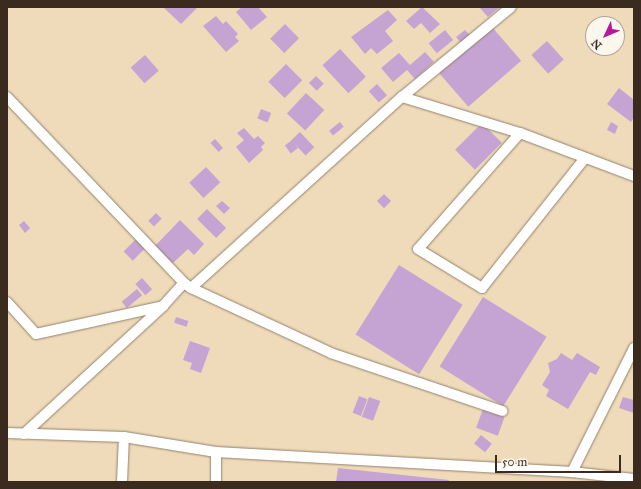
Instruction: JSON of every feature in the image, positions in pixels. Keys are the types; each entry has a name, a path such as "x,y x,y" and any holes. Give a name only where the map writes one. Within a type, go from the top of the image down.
{"lane":[{"path":"24,434 163,306 402,97 511,7"},
{"path":"7,97 187,285 331,354 502,411"},
{"path":"402,97 520,133 634,176"},
{"path":"520,133 418,249 482,288 585,158"},
{"path":"7,302 36,334 163,306"},
{"path":"572,472 634,348"},
{"path":"7,433 124,437 216,452 572,472 634,479"},
{"path":"122,482 124,437"},
{"path":"216,452 216,482"}],"building":[{"path":"163,7 198,7 181,24"},
{"path":"242,7 258,7 267,17 251,30 236,12"},
{"path":"422,7 440,24 430,33 421,23 414,29 406,21"},
{"path":"479,7 500,7 488,17"},
{"path":"388,10 397,20 385,31 393,41 377,54 371,48 365,54 351,37"},
{"path":"216,16 223,24 226,21 238,34 235,37 239,41 226,52 203,26"},
{"path":"285,24 299,38 284,53 270,39"},
{"path":"491,26 521,61 468,107 438,72"},
{"path":"445,30 453,40 437,53 429,43"},
{"path":"465,30 470,35 461,43 456,37"},
{"path":"547,41 564,60 548,74 531,55"},
{"path":"340,49 366,77 348,93 322,65"},
{"path":"425,52 434,62 415,79 407,70 393,82 381,68 399,53 410,65"},
{"path":"145,55 159,71 144,83 131,67"},
{"path":"286,64 302,80 285,98 268,82"},
{"path":"316,76 324,84 317,91 309,83"},
{"path":"377,84 387,95 379,103 369,91"},
{"path":"619,88 634,100 634,117 631,122 607,104"},
{"path":"306,93 324,110 305,131 287,113"},
{"path":"261,109 271,113 267,122 257,118"},
{"path":"340,122 344,127 333,135 329,131"},
{"path":"611,122 618,126 615,134 607,130"},
{"path":"482,123 502,143 475,170 455,150"},
{"path":"244,128 254,139 258,136 265,143 261,147 263,150 249,163 236,147 244,140 237,133"},
{"path":"300,132 314,147 306,156 291,140"},
{"path":"215,139 223,148 219,152 211,143"},
{"path":"292,140 298,148 291,153 285,145"},
{"path":"206,167 220,182 204,198 189,183"},
{"path":"384,194 391,201 384,208 377,201"},
{"path":"222,201 230,208 224,214 216,206"},
{"path":"207,209 226,228 216,238 197,219"},
{"path":"156,213 162,219 154,226 148,221"},
{"path":"180,220 204,244 194,255 188,249 172,264 154,247"},
{"path":"24,221 30,228 25,233 19,225"},
{"path":"137,238 146,247 133,261 124,251"},
{"path":"399,265 463,305 419,374 356,335"},
{"path":"142,278 152,289 145,295 135,284"},
{"path":"137,289 142,295 127,308 122,302"},
{"path":"483,297 547,337 503,406 440,367"},
{"path":"176,317 188,321 187,327 174,323"},
{"path":"190,341 210,348 201,373 190,369 192,363 183,360"},
{"path":"561,353 572,360 577,353 600,367 596,375 590,372 568,409 546,396 549,390 542,385 550,372 548,363 557,359"},
{"path":"359,396 367,399 361,416 353,413"},
{"path":"369,397 380,401 373,421 362,417"},
{"path":"623,397 634,400 634,413 619,408"},
{"path":"483,409 505,417 498,436 476,428"},
{"path":"481,435 492,444 485,452 474,444"},
{"path":"338,468 449,480 448,482 336,482"}]}
